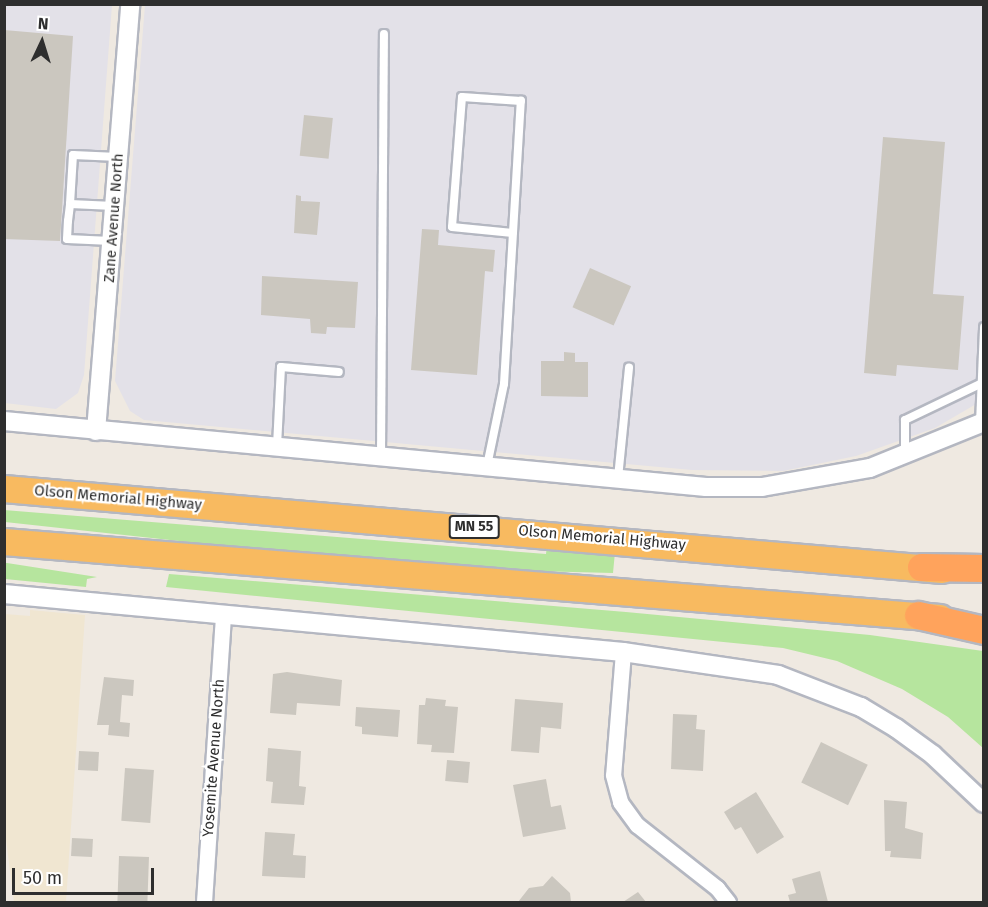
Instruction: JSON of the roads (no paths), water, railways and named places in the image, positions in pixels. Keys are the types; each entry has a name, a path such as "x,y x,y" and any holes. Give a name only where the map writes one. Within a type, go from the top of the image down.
{"highway":[{"name":"Olson Memorial Highway","path":"15,490 921,567 984,575"},
{"path":"4,542 918,615 984,623"},
{"path":"921,567 984,568"},
{"path":"918,615 984,630"}],"street":[{"name":"Zane Avenue North","path":"96,431 130,4"},
{"path":"7,421 706,487 762,487 820,479 905,458 982,424"},
{"path":"4,594 623,652 738,667 819,689 896,728 984,803"},
{"name":"Yosemite Avenue North","path":"204,903 223,615"},
{"path":"623,652 613,775 620,802 637,825 717,888 728,903"}],"lane":[{"path":"381,458 384,33"},
{"path":"487,466 504,384 521,101 462,97 452,227 513,233"},
{"path":"112,241 67,239 74,155 118,157"},
{"path":"70,204 115,206"},
{"path":"982,424 980,384 984,327"},
{"path":"276,448 281,367 339,372"},
{"path":"618,478 629,368"},
{"path":"905,458 905,420 980,384"}]}
